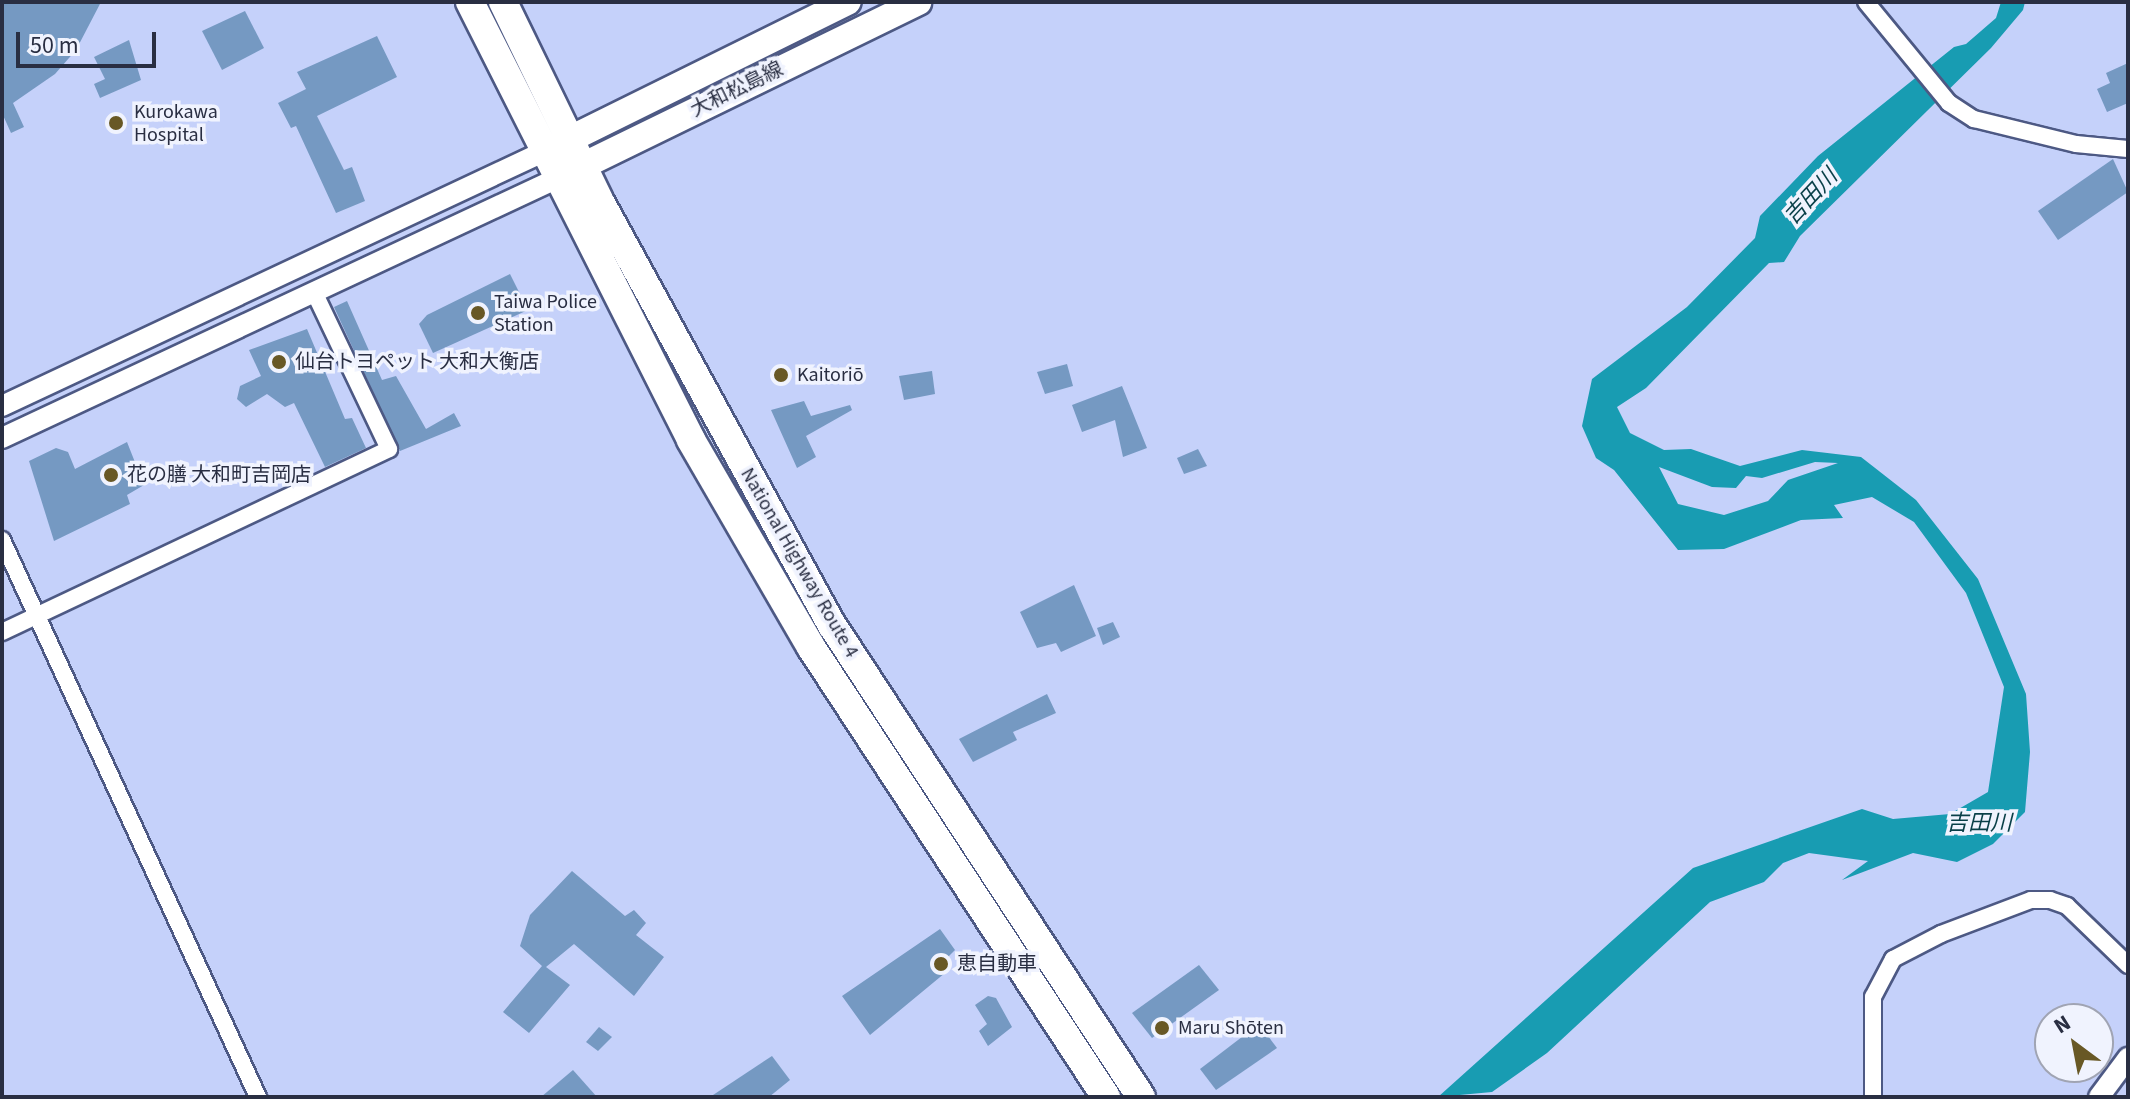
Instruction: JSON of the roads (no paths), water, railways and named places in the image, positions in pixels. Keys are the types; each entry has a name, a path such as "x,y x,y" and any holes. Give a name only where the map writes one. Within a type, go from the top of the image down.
{"highway":[{"name":"National Highway Route 4","path":"470,2 556,179 691,440 811,647 1106,1097"},
{"name":"National Highway Route 4","path":"503,2 582,166 832,625 1141,1097"}],"main road":[{"name":"大和松島線","path":"543,152 806,11 848,2"},
{"name":"大和松島線","path":"556,179 918,2"}],"street":[{"path":"1866,2 1949,103 1974,119 2076,144 2128,149"},
{"path":"2,406 543,152"},
{"path":"2,438 556,179"},
{"path":"2,632 389,449 314,292"},
{"path":"2,540 258,1097"},
{"path":"1873,1097 1873,997 1893,959 1941,934 2031,900 2050,900 2067,906 2128,965"},
{"path":"2099,1097 2128,1058"}],"water":[{"name":"吉田川","path":"2001,2 2025,2 2023,10 1991,48 1800,236 1784,262 1769,263 1646,388 1617,407 1630,433 1664,450 1691,449 1740,466 1802,450 1861,457 1916,500 1978,579 2026,694 2030,752 2025,812 1993,844 1957,862 1913,853 1842,880 1868,861 1809,853 1783,863 1764,882 1710,902 1547,1053 1492,1092 1438,1097 1693,868 1862,809 1893,819 1950,814 1988,792 2004,687 1966,593 1914,522 1872,497 1834,505 1843,518 1801,520 1724,549 1678,550 1614,470 1596,458 1582,426 1592,379 1687,307 1755,238 1760,216 1818,156 1954,47 1966,44 1996,18","holes":["1815,462 1838,463 1788,480 1768,501 1724,515 1678,504 1659,467 1712,487 1736,488 1746,476 1762,478"]}],"place":[{"name":"Kurokawa Hospital","path":"116,123"},
{"name":"Taiwa Police Station","path":"478,313"},
{"name":"仙台トヨペット 大和大衡店","path":"279,362"},
{"name":"Kaitoriō","path":"781,375"},
{"name":"花の膳 大和町吉岡店","path":"111,475"},
{"name":"恵自動車","path":"941,964"},
{"name":"Maru Shōten","path":"1162,1028"}]}
